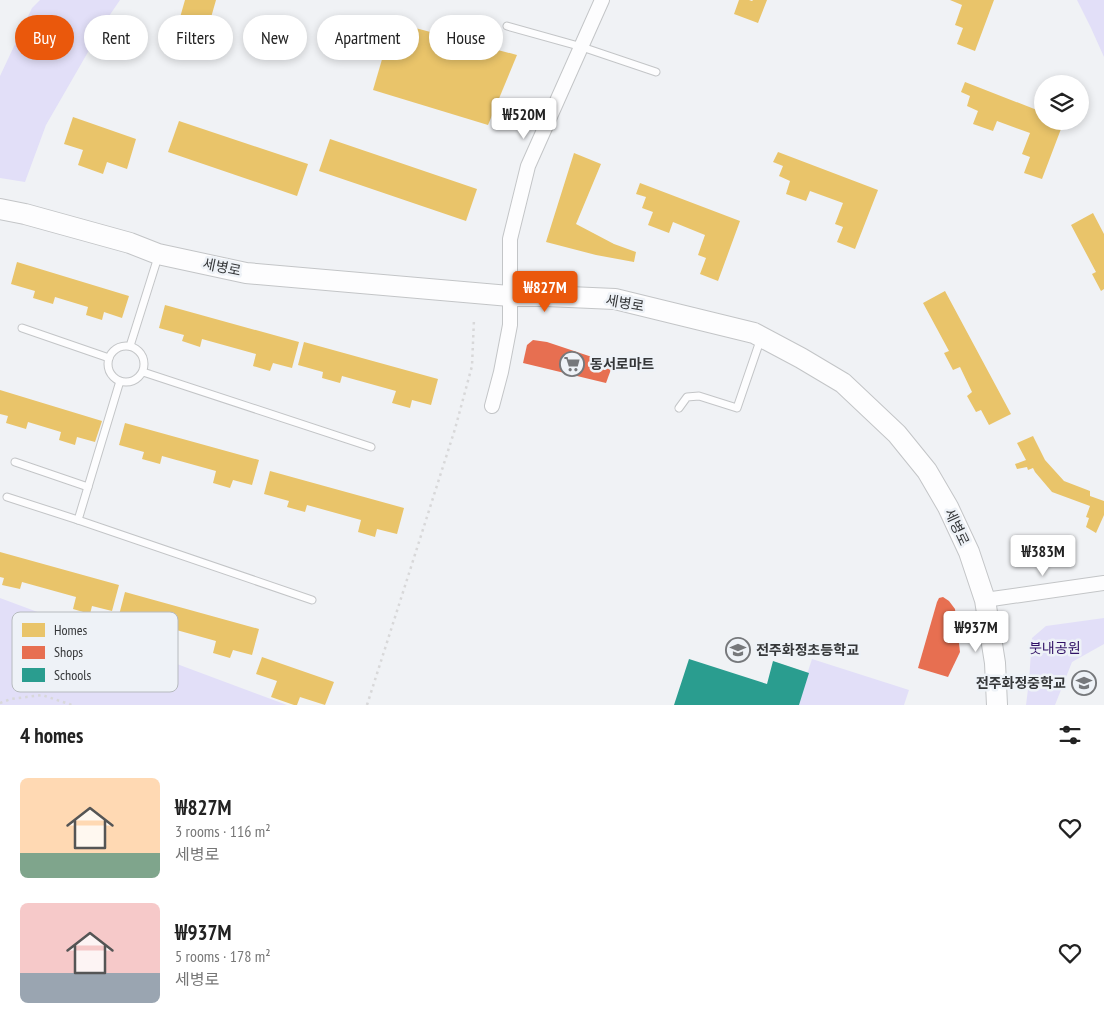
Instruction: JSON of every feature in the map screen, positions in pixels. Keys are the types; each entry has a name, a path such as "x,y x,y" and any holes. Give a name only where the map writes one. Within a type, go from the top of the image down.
{"street":[{"path":"492,406 510,326 510,239 528,166 602,0"},
{"name":"세병로","path":"0,209 25,214 120,241 158,254 246,273 510,296 615,299 754,333 843,383 896,434 927,471 948,507 969,552 985,600 995,663 997,705"},
{"path":"985,600 1104,583"}],"lane":[{"path":"506,26 582,47 656,72"},
{"path":"130,346 158,254"},
{"path":"22,328 109,358"},
{"path":"679,408 687,398 699,396 737,408 762,337"},
{"path":"130,346 138,350 142,355 143,372 135,380 129,382 120,381 112,376 109,370 109,358 117,348 130,346"},
{"path":"143,372 371,447"},
{"path":"78,520 120,381"},
{"path":"15,462 88,486"},
{"path":"7,497 312,600"}],"path":[{"path":"367,705 460,411 472,366 474,319"},
{"path":"0,703 11,699 42,696 72,705"}],"green space":[{"path":"40,0 120,0 110,15 84,15 84,59 46,125 25,182 0,178 0,76 15,44 15,60 74,60 74,15 29,15 32,8"},
{"path":"1077,0 1104,0 1104,57 1091,28"},
{"path":"0,598 38,612 12,612 12,692 178,692 178,664 287,705 0,705"},
{"name":"붓내공원","path":"1104,618 1104,644 1072,662 1055,705 1026,705 1032,638 1046,626"},
{"path":"812,659 909,690 904,705 797,705"}],"building: Homes":[{"path":"185,0 216,0 212,15 181,15"},
{"path":"739,0 767,0 758,23 734,14"},
{"path":"950,0 994,0 975,51 957,44 963,28 955,25 962,5"},
{"path":"419,29 429,32 429,60 503,60 503,51 517,55 488,125 373,90 382,60 419,60"},
{"path":"965,82 1034,109 1034,130 1061,130 1042,179 1024,173 1030,157 1022,154 1030,133 997,121 993,131 973,124 978,111 967,106 970,96 961,92"},
{"path":"73,117 136,139 127,169 107,162 103,174 78,165 83,150 64,144"},
{"path":"179,121 308,164 297,196 168,152"},
{"path":"330,139 477,189 466,221 319,171"},
{"path":"778,152 878,190 855,249 837,242 843,227 835,224 843,203 810,191 806,201 786,194 790,181 779,176 783,166 773,162"},
{"path":"574,153 601,164 576,224 614,244 636,252 634,262 596,255 546,242"},
{"path":"640,183 740,221 718,281 700,274 706,258 698,255 705,235 673,222 669,233 648,225 653,212 642,208 646,197 636,194"},
{"path":"1093,213 1104,234 1104,289 1101,291 1092,274 1096,272 1071,225"},
{"path":"17,262 129,296 122,318 104,312 102,320 86,315 88,307 55,297 53,304 33,298 35,291 11,284"},
{"path":"945,291 1011,414 989,425 981,410 976,412 967,396 972,392 960,367 953,370 944,353 949,351 923,303"},
{"path":"165,305 299,342 292,368 273,363 270,371 253,366 256,354 202,339 200,347 182,341 184,335 159,328"},
{"path":"304,342 438,379 431,405 412,400 410,408 392,403 396,391 342,376 340,383 322,378 323,372 298,365"},
{"path":"0,390 102,421 95,442 77,437 75,445 59,440 61,432 28,422 26,429 6,423 8,416 0,414"},
{"path":"125,423 259,460 252,485 233,480 230,488 213,483 216,471 162,456 160,464 142,459 144,452 119,445"},
{"path":"1033,436 1045,460 1064,481 1090,491 1090,496 1104,501 1104,515 1096,533 1086,527 1089,518 1086,517 1090,506 1052,492 1033,468 1028,470 1027,467 1017,469 1015,464 1026,460 1017,443"},
{"path":"270,471 404,508 397,534 377,529 375,537 358,532 361,520 307,505 305,512 287,507 289,501 264,494"},
{"path":"0,552 119,585 112,611 92,606 90,612 83,612 73,609 76,597 22,582 20,589 2,585 4,578 0,577"},
{"path":"125,592 259,629 252,655 233,650 230,658 213,653 216,641 178,630 178,612 120,612"},
{"path":"262,657 334,682 325,705 300,697 297,705 294,705 271,697 277,681 256,674"}],"building: Shops":[{"path":"533,340 547,342 613,364 606,383 523,363 527,345"},
{"path":"943,597 955,609 960,652 948,677 918,668 937,602 939,598"}],"building: Schools":[{"path":"689,659 767,684 773,661 809,673 799,705 674,705"}],"place":[{"name":"동서로마트","path":"572,364"},
{"name":"전주화정초등학교","path":"738,650"},
{"name":"전주화정중학교","path":"1084,683"}]}
